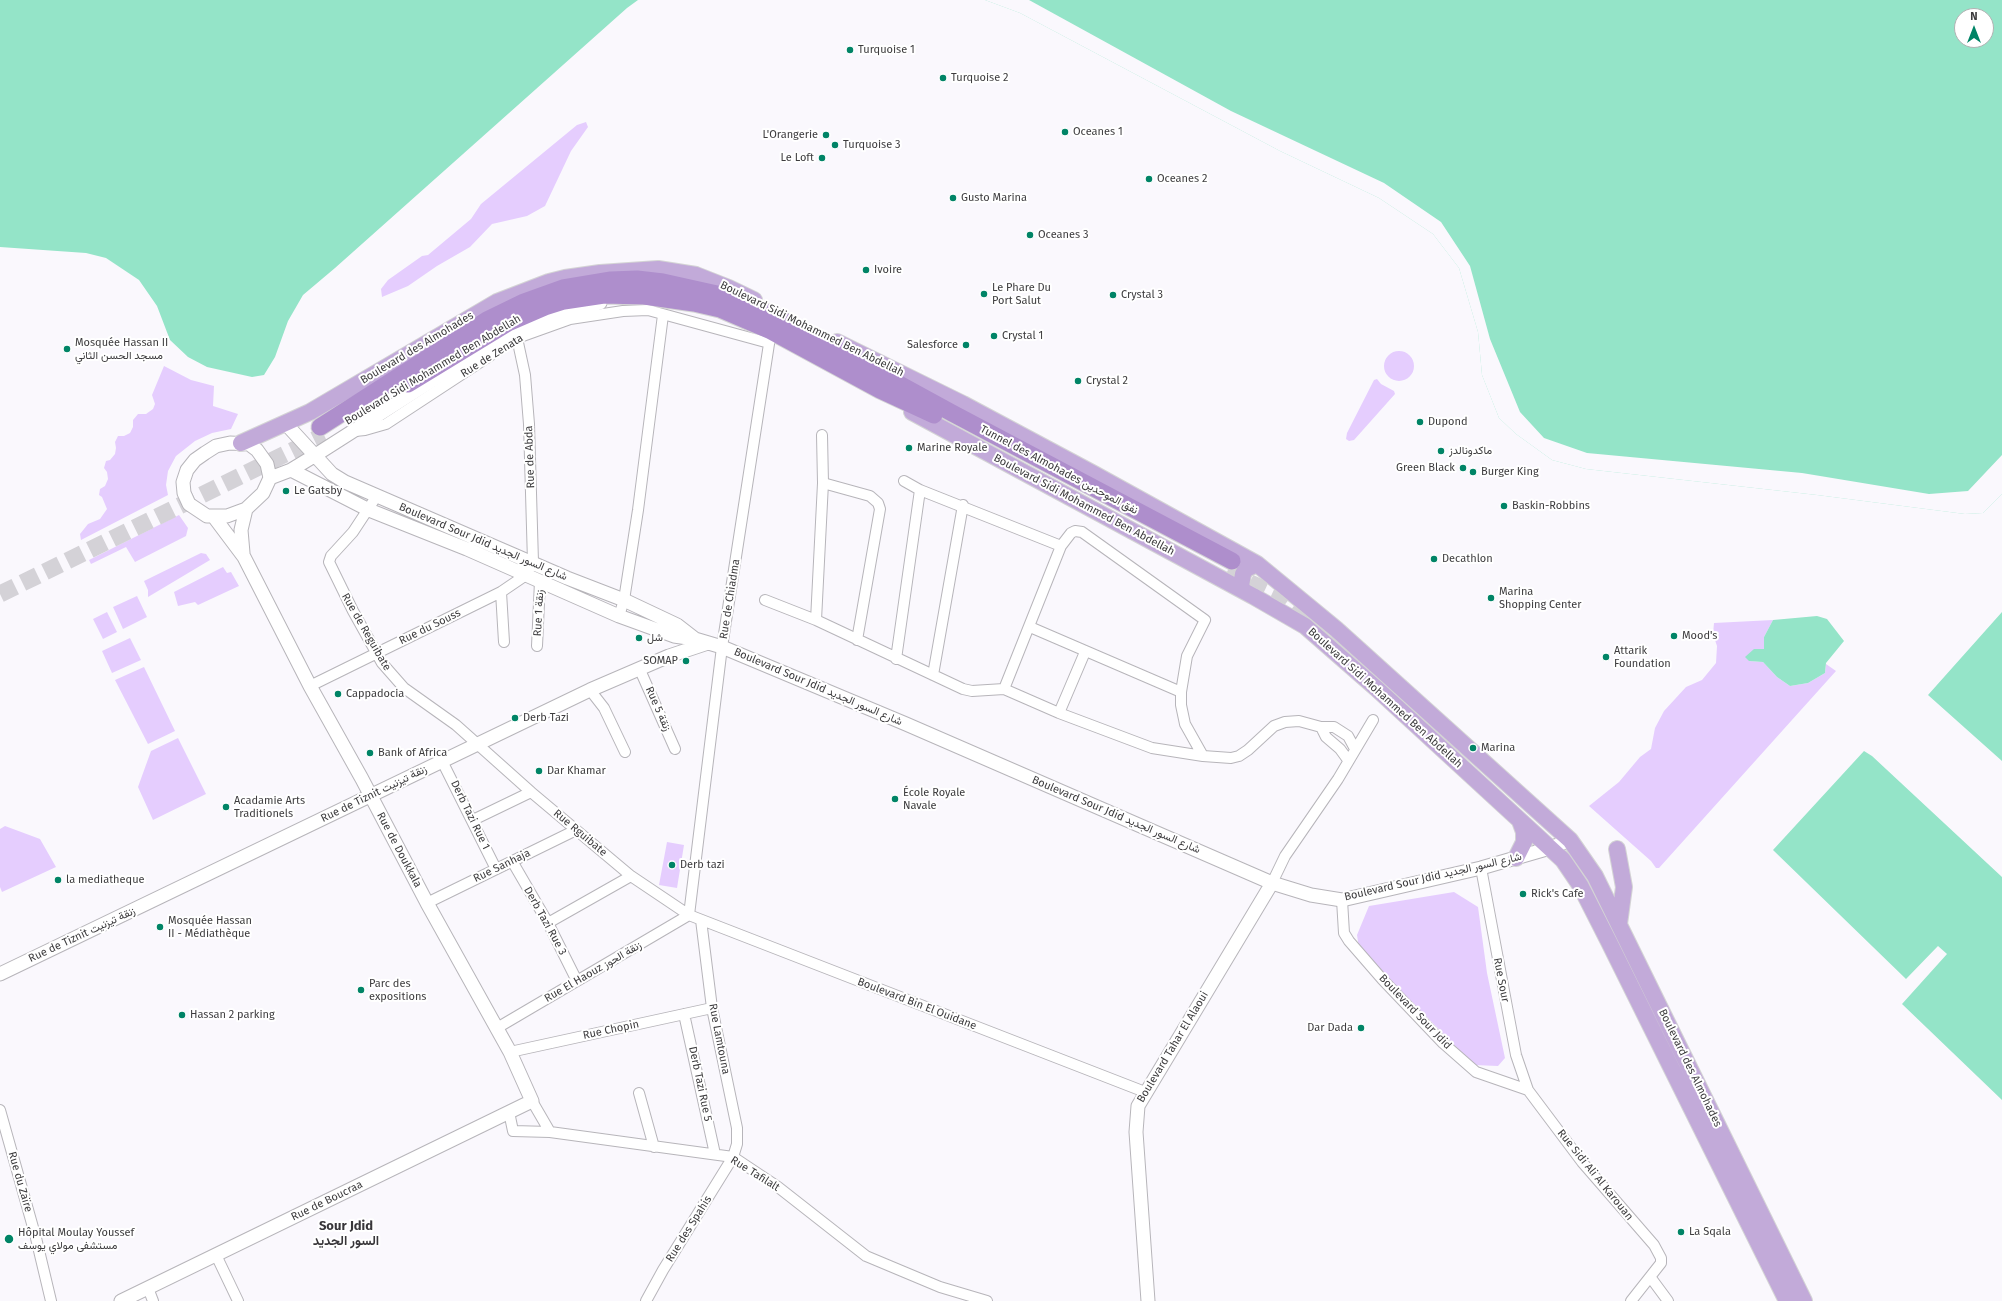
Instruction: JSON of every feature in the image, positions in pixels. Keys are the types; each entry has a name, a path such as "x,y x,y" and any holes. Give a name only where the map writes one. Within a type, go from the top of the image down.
{"highway":[{"path":"584,284 600,274"},
{"name":"Boulevard Sidi Mohammed Ben Abdellah","path":"624,280 664,282 726,296 771,314 883,383 770,337 720,309 664,298 631,295 604,295 564,301 526,314 322,431 486,320 524,302 563,288 584,284 624,280"},
{"name":"Tunnel des Almohades نفق الموحدين","path":"883,383 952,413 1229,566"}],"main road":[{"name":"Boulevard Sidi Mohammed Ben Abdellah","path":"600,274 639,270 678,271 696,275 729,288 963,404 1101,478 1261,567 1336,629 1570,840"},
{"name":"Boulevard des Almohades","path":"241,443 310,412 497,302 549,282 565,278 600,274"},
{"name":"Boulevard Sidi Mohammed Ben Abdellah","path":"883,383 915,414 1248,593 1305,626 1550,848"},
{"path":"1261,567 1267,575 1266,586 1258,594 1248,593 1241,586 1243,574 1246,569 1261,567"},
{"path":"1516,858 1524,842 1524,832 1520,821"},
{"name":"Boulevard des Almohades","path":"1570,840 1595,876 1619,924 1719,1143 1787,1301"},
{"name":"Boulevard des Almohades","path":"1550,848 1571,869 1580,885 1804,1301"},
{"path":"1618,849 1624,887 1619,924"}],"street":[{"path":"270,478 291,470 491,343 518,329 560,313 604,302 664,298"},
{"name":"Rue de Zenata","path":"354,431 365,430 386,424 517,338 563,321 623,310 648,310 658,312 663,315 770,337"},
{"path":"619,616 624,600 638,510 663,315"},
{"name":"Rue de Chiadma","path":"689,915 722,647 770,337"},
{"name":"Rue de Abda","path":"517,338 527,393 533,562"},
{"name":"Boulevard Sour Jdid شارع السور الجديد","path":"286,424 314,456 338,478 376,497 533,562 567,578 624,600 676,625 695,639"},
{"path":"816,620 823,483 822,436"},
{"path":"230,443 241,443 253,447 265,458 270,478 263,494 246,509 227,516 214,517 199,512 189,504 184,493 183,482 187,470 195,460 210,449 230,443"},
{"name":"Boulevard Sour Jdid شارع السور الجديد","path":"291,470 368,510 526,575 619,616 674,636 695,639 722,647 913,727 1272,883 1318,897 1342,900 1481,868 1550,848 1570,840"},
{"path":"904,481 920,490 1061,546"},
{"path":"823,483 870,496 878,503 880,509 857,640"},
{"path":"896,659 920,490"},
{"name":"Rue de Reguibate","path":"376,497 353,532 331,556 329,562 353,611 387,670 404,688 456,725 478,744"},
{"path":"933,676 962,506"},
{"name":"Rue de Doukkala","path":"244,557 241,530 246,509"},
{"name":"Rue de Doukkala","path":"214,517 244,557 310,686 371,796 427,903 510,1052 532,1101"},
{"path":"1004,689 1061,546 1071,533 1075,531 1082,532 1204,618 1205,622 1187,656 1181,692 1185,724 1203,756"},
{"path":"526,575 533,562"},
{"name":"Rue du Souss","path":"310,686 501,592 526,575"},
{"name":"Rue 1 زنقة","path":"537,646 540,581"},
{"path":"501,592 504,642"},
{"path":"765,600 816,620 896,659 963,689 972,691 1004,689 1059,713 1152,748 1203,756 1231,758 1239,756 1274,726 1285,722 1299,721 1321,727 1334,727 1343,731 1352,742 1355,749"},
{"path":"1030,627 1085,652 1181,692"},
{"name":"Rue de Tiznit زنقة تيزنيت","path":"0,973 590,690 640,670 669,656 708,643"},
{"path":"1059,713 1085,652"},
{"name":"Rue 5 زنقة","path":"640,670 675,749"},
{"path":"590,690 604,708 625,752"},
{"path":"1272,883 1285,856 1338,779 1373,720"},
{"path":"1321,727 1326,737 1340,749 1348,760"},
{"name":"Rue Rguibate","path":"478,744 531,792 631,876 689,915"},
{"name":"Derb Tazi Rue 1","path":"442,761 473,820 496,869"},
{"path":"473,820 531,792"},
{"name":"Rue Sanhaja","path":"427,903 576,830"},
{"name":"Derb Tazi Rue 3","path":"512,861 548,923 577,981"},
{"name":"Rue Sour","path":"1481,868 1516,1055 1528,1090"},
{"path":"548,923 631,876"},
{"name":"Boulevard Tahar El Alaoui","path":"1148,1301 1136,1132 1138,1106 1145,1092 1272,883"},
{"name":"Boulevard Sour Jdid","path":"1342,900 1344,933 1349,941 1382,979 1443,1043 1476,1072 1528,1090"},
{"name":"Boulevard Bin El Ouidane","path":"689,915 1145,1092"},
{"name":"Rue El Haouz زنقة الحوز","path":"497,1028 689,915"},
{"name":"Rue Lamtouna","path":"701,920 712,1008 737,1128 737,1144 733,1157"},
{"name":"Rue Chopin","path":"510,1052 712,1008"},
{"name":"Derb Tazi Rue 5","path":"684,1014 715,1154"},
{"name":"Rue Sidi Ali Al Karouan","path":"1528,1090 1582,1162 1654,1246 1662,1261 1651,1278"},
{"path":"639,1093 654,1147"},
{"path":"532,1101 550,1132"},
{"name":"Rue de Boucraa","path":"121,1301 532,1101"},
{"name":"Rue du Zaïre","path":"0,1110 36,1238 51,1301"},
{"name":"Rue Tafilalt","path":"510,1112 513,1131 550,1132 733,1157 778,1188 830,1230 866,1256 940,1287 987,1301"},
{"name":"Rue des Spahis","path":"646,1301 663,1270 733,1157"},
{"path":"216,1255 238,1301"},
{"path":"1632,1301 1651,1278 1668,1301"},
{"path":"148,1288 153,1301"}],"shaded area":[{"path":"0,0 638,0 627,8 303,295 288,321 275,357 264,375 252,377 207,367 188,357 170,340 157,306 139,280 106,258 86,253 0,247"},
{"path":"985,0 2002,0 2002,494 1983,513 1965,514 1817,495 1586,469 1552,460 1516,434 1499,418 1482,375 1478,332 1459,268 1433,234 1379,198 1280,151 1020,13"},
{"path":"586,122 588,127 571,151 545,206 527,216 492,224 470,247 437,266 408,286 382,297 381,289 388,280 422,256 428,255 471,219 481,204 577,125"},
{"path":"1399,351 1405,352 1413,360 1413,372 1405,380 1399,381 1393,380 1385,372 1384,366 1385,360 1393,352"},
{"path":"164,366 191,380 214,386 213,406 238,414 231,429 212,433 195,441 176,456 168,471 166,485 168,495 81,540 80,534 88,524 100,519 107,509 102,497 99,495 100,489 105,486 108,479 107,472 104,468 106,461 110,460 115,454 115,442 118,436 124,436 130,433 133,427 133,420 138,414 146,414 153,409 155,404 152,395"},
{"path":"1377,379 1381,384 1394,391 1395,394 1354,440 1349,441 1346,439 1347,433 1374,380"},
{"path":"179,515 188,528 186,536 135,562 126,547 91,564 89,560"},
{"path":"201,553 206,554 210,560 148,597 148,590 144,581"},
{"path":"223,567 227,573 231,572 239,586 198,605 195,602 178,606 174,592"},
{"path":"137,596 147,617 123,629 113,607"},
{"path":"107,612 117,632 103,639 93,619"},
{"path":"2002,612 2002,761 1928,695"},
{"path":"1817,616 1827,619 1844,641 1826,663 1825,673 1808,683 1790,686 1777,677 1763,662 1749,661 1745,657 1754,649 1764,649 1764,637 1773,620"},
{"path":"1773,620 1764,637 1764,649 1749,661 1763,662 1777,677 1790,686 1808,683 1825,673 1826,664 1836,671 1659,868 1656,868 1651,861 1589,806 1619,782 1640,757 1651,749 1655,728 1664,711 1686,687 1702,680 1716,663 1717,646 1713,634 1714,623"},
{"path":"130,638 141,660 112,673 102,651"},
{"path":"144,667 175,731 148,744 115,680"},
{"path":"178,738 206,794 153,820 138,787 151,751"},
{"path":"1864,751 1872,756 2002,877 2002,1100 1902,1004 1947,954 1938,946 1906,979 1773,850"},
{"path":"5,826 40,839 56,867 2,892 0,887 0,829"},
{"name":"Derb tazi","path":"667,842 684,845 677,888 659,885"},
{"path":"1454,892 1478,907 1487,973 1505,1058 1498,1066 1474,1065 1359,948 1357,935 1369,906"}],"pier":[{"path":"675,0 703,0 682,9"},
{"path":"985,0 1029,0 1231,111 1384,183 1441,222 1470,266 1490,339 1520,412 1544,438 1587,453 1802,473 1929,494 1968,491 2002,455 2002,494 1983,513 1965,514 1817,495 1586,469 1552,460 1516,434 1499,418 1482,375 1478,332 1459,268 1433,234 1379,198 1280,151 1020,13"}],"tunnel":[{"path":"0,594 324,435"},
{"path":"1227,572 1274,594 1320,631"},
{"path":"1583,880 1599,904 1619,942"}],"place":[{"name":"Turquoise 1","path":"850,50"},
{"name":"Turquoise 2","path":"943,78"},
{"name":"Oceanes 1","path":"1065,132"},
{"name":"L'Orangerie","path":"826,135"},
{"name":"Turquoise 3","path":"835,145"},
{"name":"Le Loft","path":"822,158"},
{"name":"Oceanes 2","path":"1149,179"},
{"name":"Gusto Marina","path":"953,198"},
{"name":"Oceanes 3","path":"1030,235"},
{"name":"Ivoire","path":"866,270"},
{"name":"Le Phare Du Port Salut","path":"984,294"},
{"name":"Crystal 3","path":"1113,295"},
{"name":"Crystal 1","path":"994,336"},
{"name":"Salesforce","path":"966,345"},
{"name":"Mosquée Hassan II مسجد الحسن الثاني","path":"67,349"},
{"name":"Crystal 2","path":"1078,381"},
{"name":"Dupond","path":"1420,422"},
{"name":"Marine Royale","path":"909,448"},
{"name":"ماكدونالدز","path":"1441,451"},
{"name":"Green Black","path":"1463,468"},
{"name":"Burger King","path":"1473,472"},
{"name":"Le Gatsby","path":"286,491"},
{"name":"Baskin-Robbins","path":"1504,506"},
{"name":"Decathlon","path":"1434,559"},
{"name":"Marina Shopping Center","path":"1491,598"},
{"name":"Mood's","path":"1674,636"},
{"name":"شل","path":"639,638"},
{"name":"Attarik Foundation","path":"1606,657"},
{"name":"SOMAP","path":"686,661"},
{"name":"Cappadocia","path":"338,694"},
{"name":"Derb Tazi","path":"515,718"},
{"name":"Marina","path":"1473,748"},
{"name":"Bank of Africa","path":"370,753"},
{"name":"Dar Khamar","path":"539,771"},
{"name":"École Royale Navale","path":"895,799"},
{"name":"Acadamie Arts Traditionels","path":"226,807"},
{"name":"Derb tazi","path":"672,865"},
{"name":"la mediatheque","path":"58,880"},
{"name":"Rick's Cafe","path":"1523,894"},
{"name":"Mosquée Hassan II - Médiathèque","path":"160,927"},
{"name":"Parc des expositions","path":"361,990"},
{"name":"Hassan 2 parking","path":"182,1015"},
{"name":"Dar Dada","path":"1361,1028"},
{"name":"La Sqala","path":"1681,1232"},
{"name":"Hôpital Moulay Youssef مستشفى مولاي يوسف","path":"9,1239"}],"district":[{"name":"Sour Jdid السور الجديد","path":"346,1234"}]}
